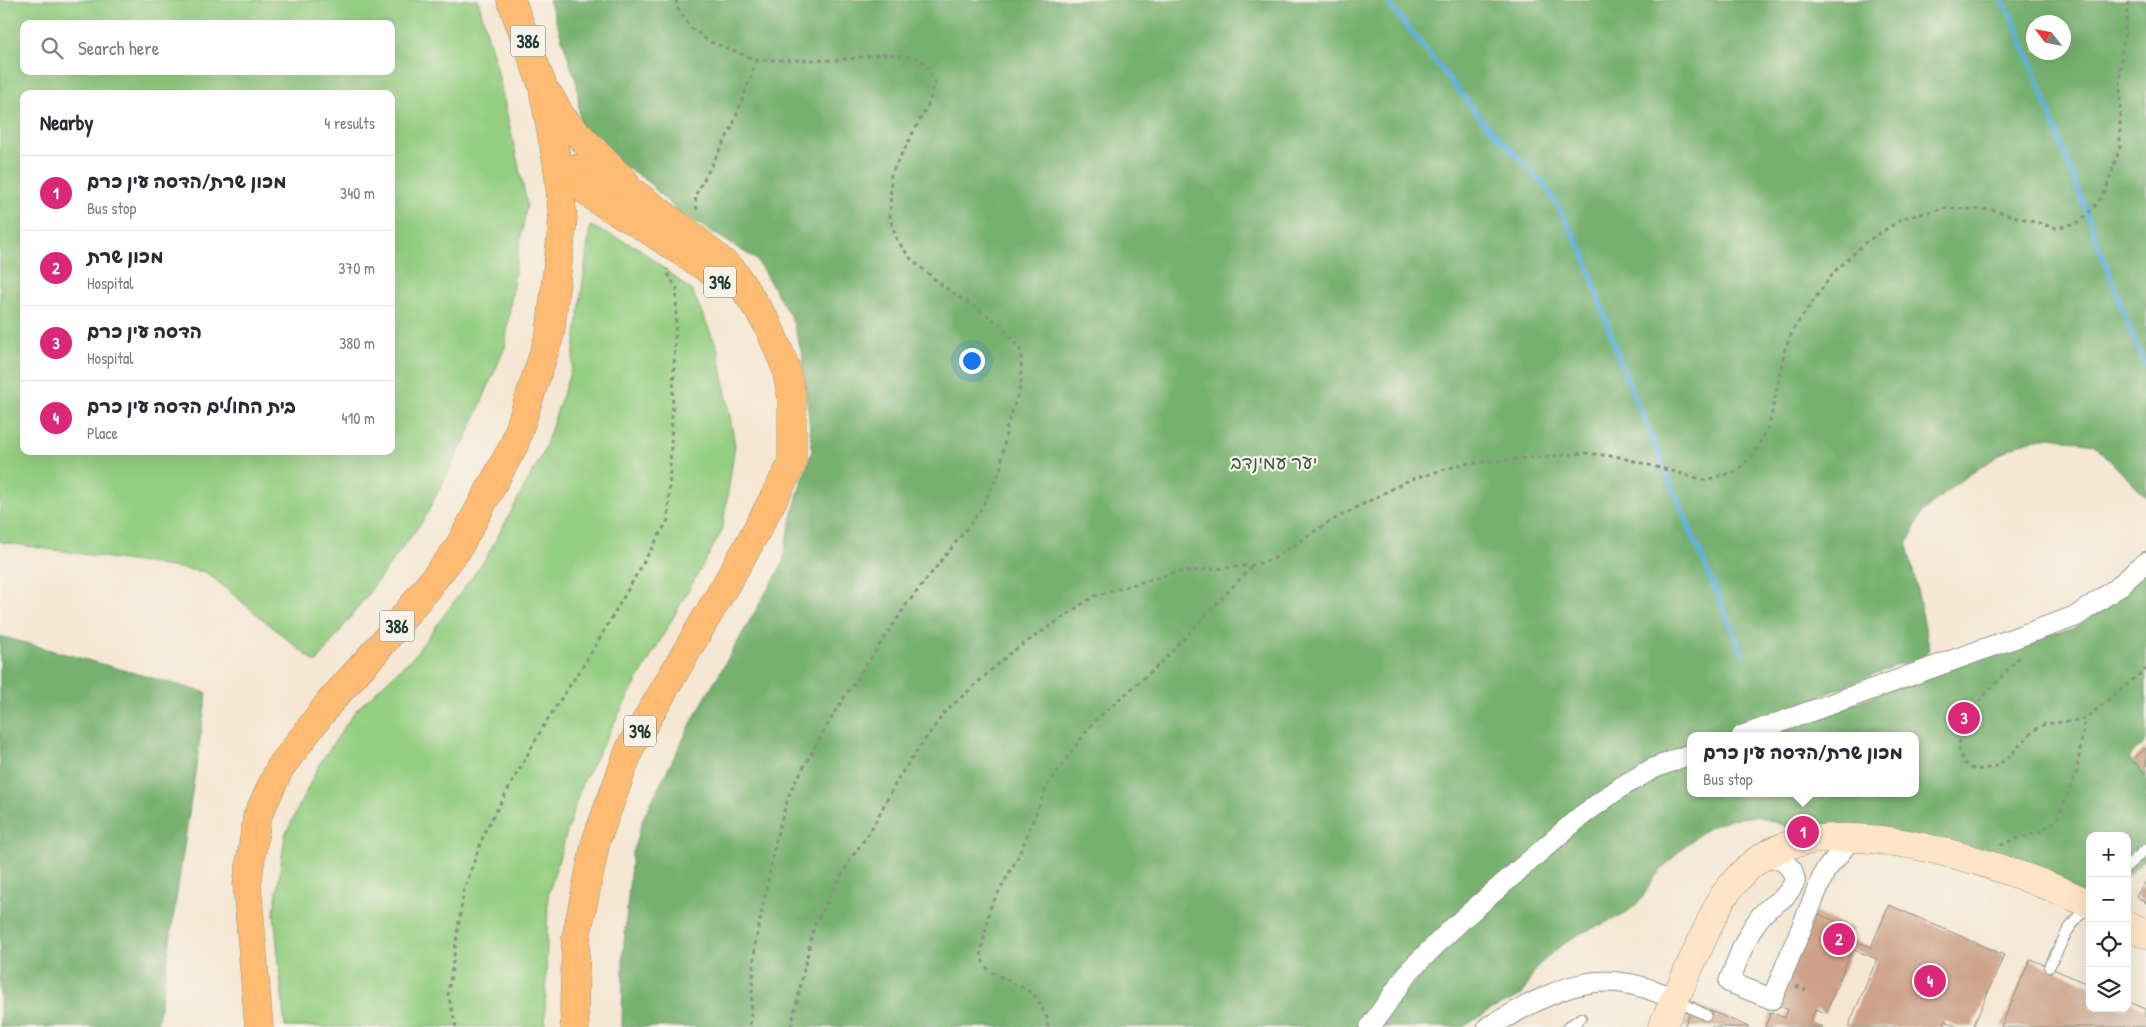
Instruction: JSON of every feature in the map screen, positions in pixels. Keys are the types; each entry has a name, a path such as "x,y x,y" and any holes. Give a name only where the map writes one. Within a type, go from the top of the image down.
{"main road":[{"name":"386","path":"258,1027 247,885 258,817 280,768 329,703 382,644 457,550 514,445 550,334 563,218 558,168 542,84 528,40 511,0"},
{"path":"542,84 562,118 638,196"},
{"name":"396","path":"558,168 599,202 639,224 680,239"},
{"name":"396","path":"558,168 583,170 609,180 638,196 733,296 756,334 776,390 792,464 747,548 630,748 596,841 576,938 575,1027"}],"street":[{"path":"1753,732 2076,616 2117,588 2146,562"},
{"path":"1370,1027 1410,970 1458,923 1581,816 1621,787 1652,769 1687,755"},
{"path":"1761,858 1781,859 1792,870 1795,880 1783,899 1762,914 1752,928 1729,982 1772,999 1825,870 1852,838"},
{"path":"1662,1027 1720,901 1743,872 1761,858 1805,841 1852,838 1888,841 1941,852 1991,867 2086,902"},
{"path":"2131,926 2146,934"},
{"path":"1488,1027 1562,989 1588,982 1637,985 1674,999"}],"lane":[{"path":"2131,862 2146,848"},
{"path":"2049,967 2068,930 2086,907"},
{"path":"1674,999 1706,1015"},
{"path":"1568,1027 1581,1018"}],"path":[{"path":"676,0 678,9 690,27 708,41 757,60 839,60 883,54 917,58 926,64 935,83 928,105 891,174 890,219 897,240 910,258 944,287 1000,324 1021,351 1021,384 1007,427 1000,471 979,512 907,604 836,710 790,791 777,835 756,945 750,1027"},
{"path":"791,1027 814,926 848,863 871,830 900,776 944,713 1009,654 1094,596 1173,573 1254,565 1273,559 1329,522 1409,480 1462,464 1585,453 1619,457 1705,480 1737,470 1753,455 1769,426 1785,349 1794,328 1833,273 1866,242 1904,218 1947,208 1992,210 2056,228 2077,223 2094,208 2106,190 2120,147 2120,68 2129,0"},
{"path":"456,1027 448,994 464,890 485,831 544,725 593,650 668,520 677,288 667,273 667,260 680,239 698,217 695,196 732,127 757,60"},
{"path":"1048,1027 1047,1018 1037,998 1029,991 990,971 982,962 981,952 990,908 1017,859 1047,786 1093,722 1161,663 1254,565"},
{"path":"2022,654 1968,714 1961,728 1958,748 1964,763 1975,770 1994,767 2007,759 2033,731 2045,724 2085,718 2146,669"},
{"path":"1991,867 1996,852 2004,842 2042,831 2057,820 2076,774 2085,718"}],"green space":[{"path":"0,0 478,0 497,69 527,204 514,277 505,347 470,429 424,519 316,663 206,572 0,542"},
{"name":"יער עמינדב","path":"549,0 2146,0 2146,497 2093,444 2051,437 2030,440 2007,450 1954,485 1922,513 1907,544 1930,650 1922,658 1892,667 1734,732 1687,732 1687,748 1651,762 1414,955 1381,992 1357,1027 622,1027 623,953 632,854 644,816 696,714 783,563 798,493 812,451 803,358 792,319 756,259 676,210 646,180 581,137 577,84"},
{"path":"590,226 637,247 692,291 718,349 735,445 722,531 623,706 581,786 548,895 545,1027 285,1027 274,913 285,835 320,763 356,710 414,656 486,558 543,453 572,367"},
{"path":"2146,569 2146,742 2128,758 2146,772 2146,859 2131,872 2131,832 2086,832 2086,895 1809,834 1757,816 1730,819 1706,829 1682,848 1653,879 1641,900 1625,914 1577,935 1554,951 1536,968 1522,995 1492,1009 1463,1027 1379,1027 1407,990 1455,939 1583,822 1657,772 1687,762 1687,797 1919,797 1919,732 1774,732 2027,640 2072,629 2097,613"},
{"path":"0,636 207,693 157,1027 0,1027"}],"building":[{"path":"2146,748 2146,775 2133,760"},
{"path":"2146,881 2146,903 2136,896"},
{"path":"1889,905 2004,955 1973,1027 1958,1027 1945,1021 1943,1027 1848,1027 1877,959 1852,949 1826,1013 1816,1009 1810,1022 1823,1027 1765,1027 1771,1012 1785,1018 1788,1010 1774,1003 1814,912 1854,929 1850,939 1871,947"},
{"path":"2030,959 2086,983 2086,1012 2131,1012 2131,1003 2146,1009 2146,1027 2001,1027"},
{"path":"1694,1004 1749,1027 1684,1027"}],"waterway":[{"path":"1386,0 1483,121 1545,185 1583,251 1620,362 1742,653"},
{"path":"2001,0 2012,17 2037,79 2133,337 2146,367"}],"place":[{"name":"הדסה עין כרם","path":"1964,718"},
{"name":"מכון שרת/הדסה עין כרם","path":"1803,832"},
{"name":"מכון שרת","path":"1839,939"},
{"name":"בית החולים הדסה עין כרם","path":"1930,981"}]}
